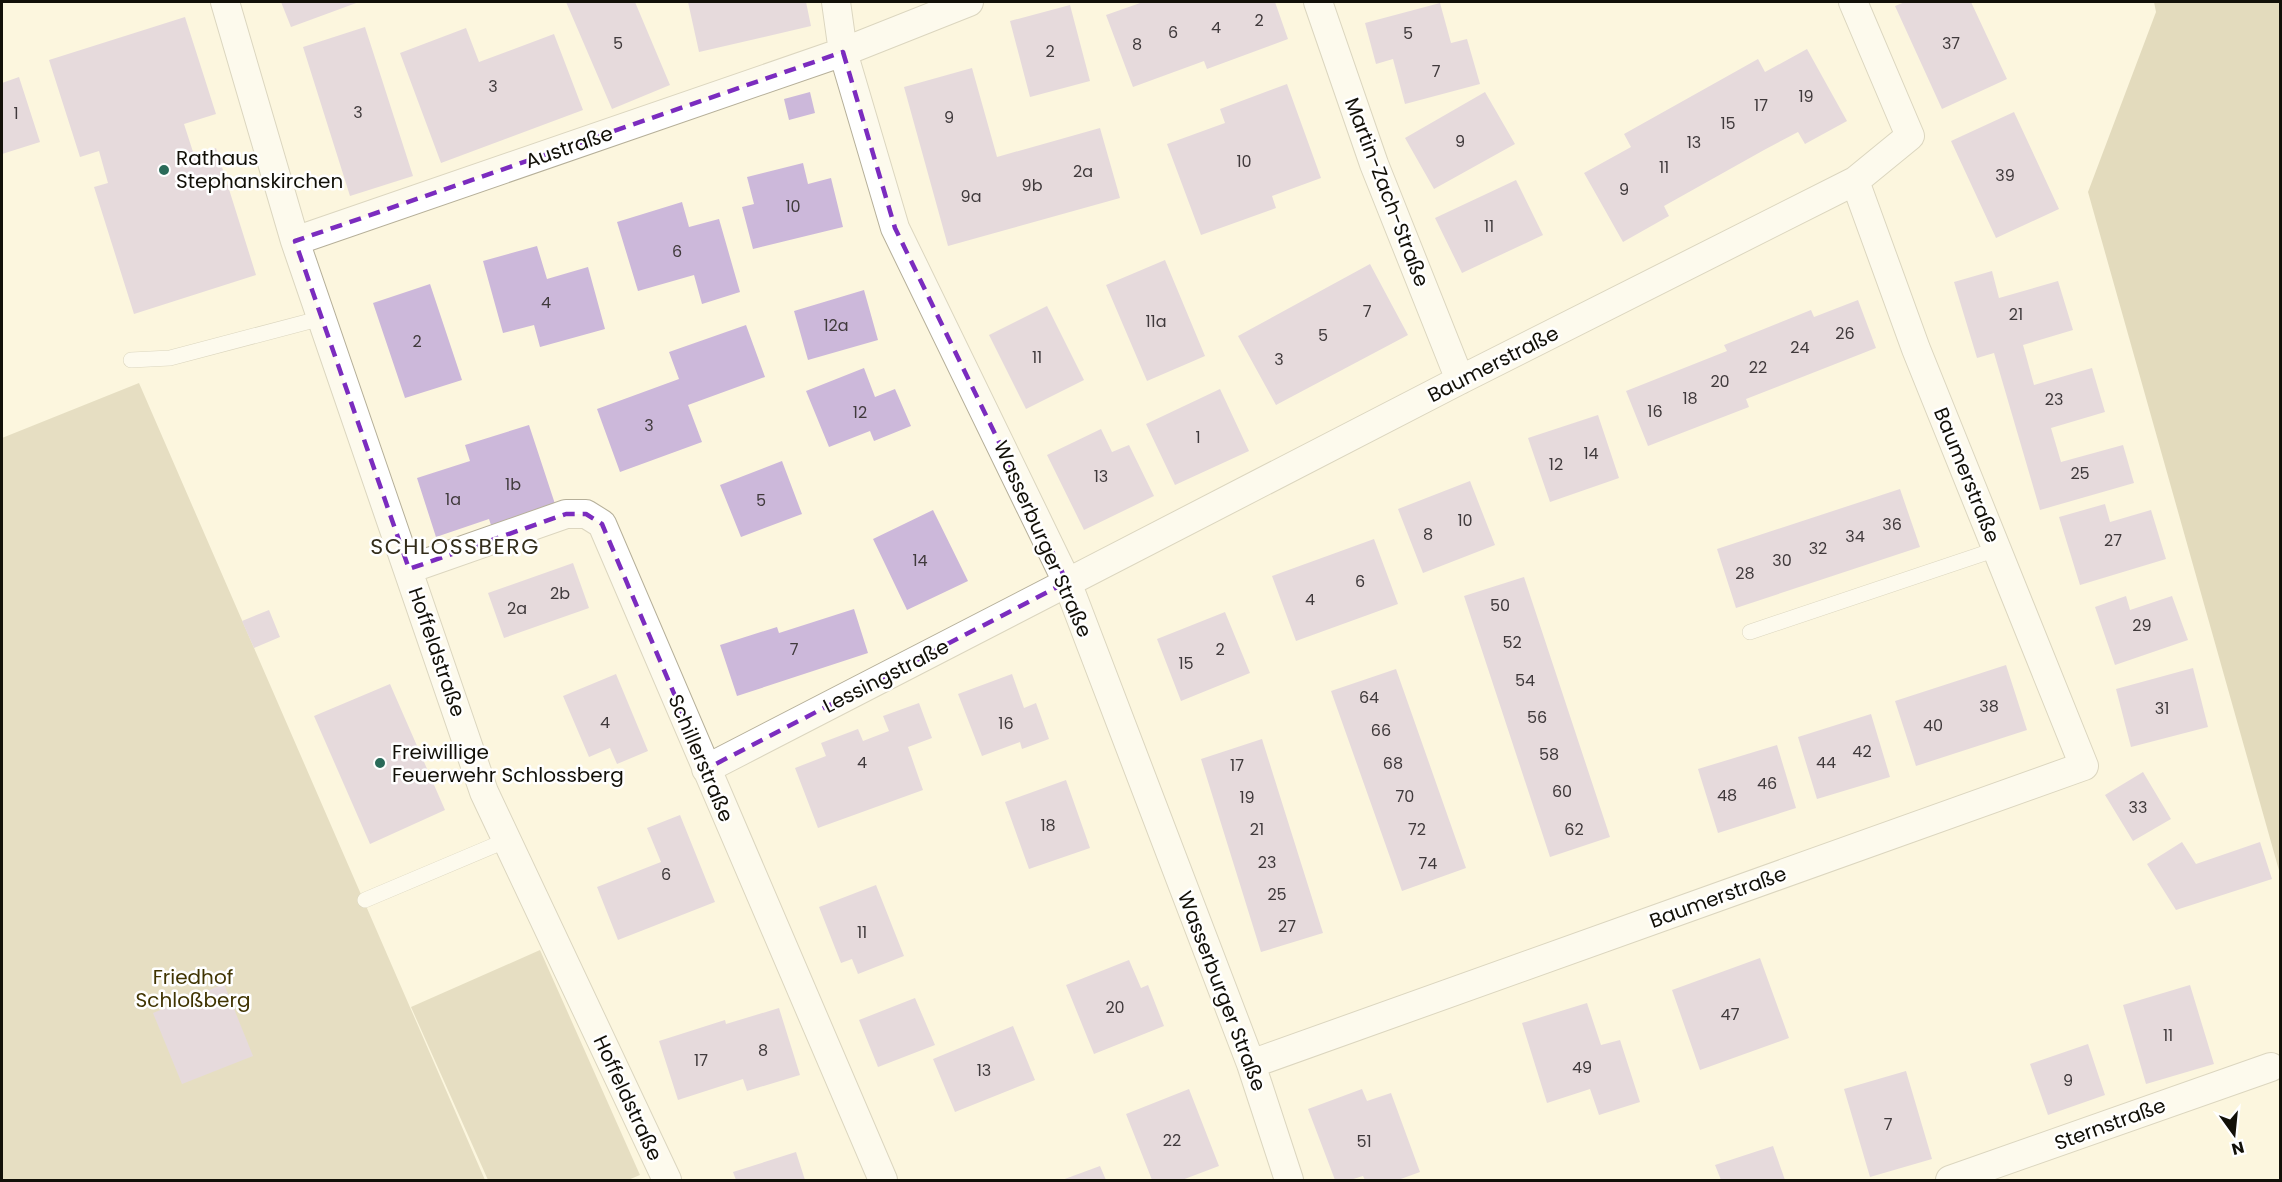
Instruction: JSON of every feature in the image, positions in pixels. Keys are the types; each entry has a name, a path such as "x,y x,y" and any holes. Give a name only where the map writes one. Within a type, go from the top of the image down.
{"street":[{"name":"Hoffeldstraße","path":"225,2 295,241 484,792 667,1180"},
{"name":"Wasserburger Straße","path":"836,2 843,52 895,228 1067,582 1251,1064 1289,1180"},
{"name":"Austraße","path":"295,241 843,52 969,2"},
{"name":"Martin-Zach-Straße","path":"1318,2 1374,164 1460,380"},
{"path":"1853,2 1910,136 1855,181"},
{"name":"Baumerstraße","path":"1067,582 1855,181 1916,349 2084,766 1251,1064"},
{"name":"Schillerstraße","path":"409,569 566,513 586,514 602,524 883,1180"},
{"name":"Lessingstraße","path":"706,769 1067,582"},
{"name":"Sternstraße","path":"1950,1180 2271,1067"}],"lane":[{"path":"131,360 170,358 322,318"},
{"path":"1750,632 1997,549"},
{"path":"364,900 507,840"}],"highlighted area":[{"path":"843,52 895,228 1067,582 706,769 602,524 586,514 566,514 409,569 295,241"}],"green space":[{"name":"Friedhof Schloßberg","path":"139,383 485,1180 2,1180 2,438"},
{"path":"540,950 640,1175 628,1180 488,1180 411,1007"}],"shaded area":[{"path":"2154,2 2280,2 2280,874 2088,192 2156,12"}],"building":[{"path":"281,2 359,2 291,27"},
{"path":"566,2 635,2 670,85 612,109"},
{"path":"688,2 806,2 811,26 699,52"},
{"path":"1143,2 1275,2 1288,39 1207,69 1204,61 1133,87 1106,15"},
{"path":"1905,2 1971,2 2007,79 1942,109 1895,6"},
{"path":"1440,3 1451,43 1467,39 1480,84 1405,104 1393,59 1376,64 1365,23"},
{"path":"1070,5 1090,81 1030,97 1010,21"},
{"name":"Rathaus Stephanskirchen","path":"185,17 216,114 184,124 194,155 216,148 256,275 134,314 94,187 108,183 99,151 80,157 49,60"},
{"path":"365,27 413,176 350,196 303,47"},
{"path":"466,28 479,62 554,34 583,110 441,163 400,53"},
{"path":"1807,49 1847,121 1805,144 1798,132 1764,150 1664,206 1669,216 1623,242 1584,173 1631,147 1624,134 1758,59 1765,72"},
{"path":"972,68 997,157 1100,128 1120,198 948,246 904,87"},
{"path":"19,77 40,142 2,154 2,83"},
{"path":"1287,84 1321,178 1272,196 1276,208 1201,235 1167,144 1225,123 1220,109"},
{"path":"810,92 815,113 789,120 784,99"},
{"path":"1485,92 1515,144 1434,189 1405,138"},
{"path":"2014,112 2059,209 1996,238 1951,141"},
{"path":"803,163 808,184 831,178 843,227 753,249 742,207 754,204 747,177"},
{"path":"1516,180 1543,235 1462,273 1435,218"},
{"path":"682,202 689,227 719,219 740,292 702,304 694,275 638,291 617,222"},
{"path":"537,246 547,279 588,267 605,329 540,347 534,325 503,333 483,261"},
{"path":"1165,260 1205,356 1147,381 1106,285"},
{"path":"1370,264 1408,335 1276,405 1238,336"},
{"path":"1992,271 1999,298 2058,281 2073,330 2023,345 2034,385 2092,368 2105,412 2051,428 2061,462 2123,445 2134,483 2040,510 1994,353 1977,358 1954,282"},
{"path":"430,284 462,380 405,398 373,303"},
{"path":"864,290 878,340 808,360 794,311"},
{"path":"1858,300 1876,348 1746,399 1749,407 1648,446 1626,391 1727,351 1724,345 1811,310 1814,317"},
{"path":"1047,306 1084,380 1026,409 989,335"},
{"path":"746,325 765,377 688,405 702,442 620,472 597,409 679,379 669,352"},
{"path":"864,368 875,397 895,389 911,426 874,441 870,431 829,447 806,391"},
{"path":"1220,389 1249,451 1175,485 1146,424"},
{"path":"1598,415 1619,478 1550,502 1528,438"},
{"path":"529,425 556,507 492,528 489,519 436,537 417,478 470,461 465,445"},
{"path":"1101,429 1112,452 1129,445 1154,496 1084,530 1047,455"},
{"path":"782,461 802,514 741,537 720,485"},
{"path":"1470,481 1495,545 1423,573 1398,509"},
{"path":"1900,489 1920,547 1736,608 1717,549"},
{"path":"2105,504 2110,522 2151,510 2166,559 2080,585 2059,517"},
{"path":"933,510 968,581 907,610 873,539"},
{"path":"1374,539 1398,604 1296,641 1272,576"},
{"path":"573,563 589,608 504,638 488,593"},
{"path":"1524,577 1610,837 1550,857 1464,596"},
{"path":"2126,596 2130,610 2172,596 2188,640 2115,665 2095,607"},
{"path":"854,609 868,653 737,696 720,645 777,627 779,633"},
{"path":"269,610 280,637 254,648 242,621"},
{"path":"1225,612 1250,673 1181,701 1157,639"},
{"path":"2006,665 2027,730 1916,766 1895,701"},
{"path":"2193,668 2208,727 2131,747 2116,689"},
{"path":"1396,669 1466,868 1402,891 1331,691"},
{"path":"616,674 648,751 617,764 610,748 589,757 563,696"},
{"path":"1012,674 1024,708 1036,703 1049,739 1022,749 1020,742 982,756 958,694"},
{"name":"Freiwillige Feuerwehr Schlossberg","path":"390,684 445,810 370,844 314,716"},
{"path":"919,703 932,738 908,747 923,790 818,828 795,768 826,756 821,743 858,729 863,741 889,731 883,716"},
{"path":"1871,714 1890,777 1817,799 1798,737"},
{"path":"1262,739 1323,933 1261,952 1201,759"},
{"path":"1777,745 1796,808 1718,833 1698,769"},
{"path":"2143,772 2171,819 2133,841 2105,795"},
{"path":"1066,780 1090,848 1029,869 1005,802"},
{"path":"680,815 715,902 618,940 597,887 661,862 647,828"},
{"path":"2182,842 2196,864 2260,842 2272,879 2176,910 2147,864"},
{"path":"876,885 904,956 858,974 852,959 841,963 819,907"},
{"path":"1760,958 1789,1038 1700,1070 1672,990"},
{"path":"1129,960 1141,988 1148,985 1164,1026 1094,1054 1066,985"},
{"path":"224,984 253,1056 182,1084 153,1013"},
{"path":"2190,985 2214,1064 2146,1084 2123,1005"},
{"path":"915,998 935,1045 878,1067 859,1020"},
{"path":"1587,1003 1601,1045 1620,1040 1640,1102 1599,1115 1590,1089 1547,1103 1522,1023"},
{"path":"779,1008 800,1075 747,1091 743,1079 678,1100 659,1041 725,1020 726,1024"},
{"path":"1013,1026 1035,1080 955,1112 933,1059"},
{"path":"2088,1044 2105,1095 2048,1115 2030,1064"},
{"path":"1906,1071 1932,1159 1870,1177 1844,1089"},
{"path":"1189,1089 1219,1166 1182,1180 1152,1180 1126,1114"},
{"path":"1362,1089 1367,1101 1391,1093 1420,1172 1398,1180 1365,1180 1363,1176 1350,1180 1335,1180 1308,1109"},
{"path":"1773,1146 1785,1180 1721,1180 1715,1165"},
{"path":"796,1152 805,1180 736,1180 733,1172"},
{"path":"1100,1166 1106,1180 1062,1180"}],"place":[{"name":"Rathaus Stephanskirchen","path":"164,170"},
{"name":"Freiwillige Feuerwehr Schlossberg","path":"380,763"}],"district":[{"name":"SCHLOSSBERG","path":"455,546"}]}
